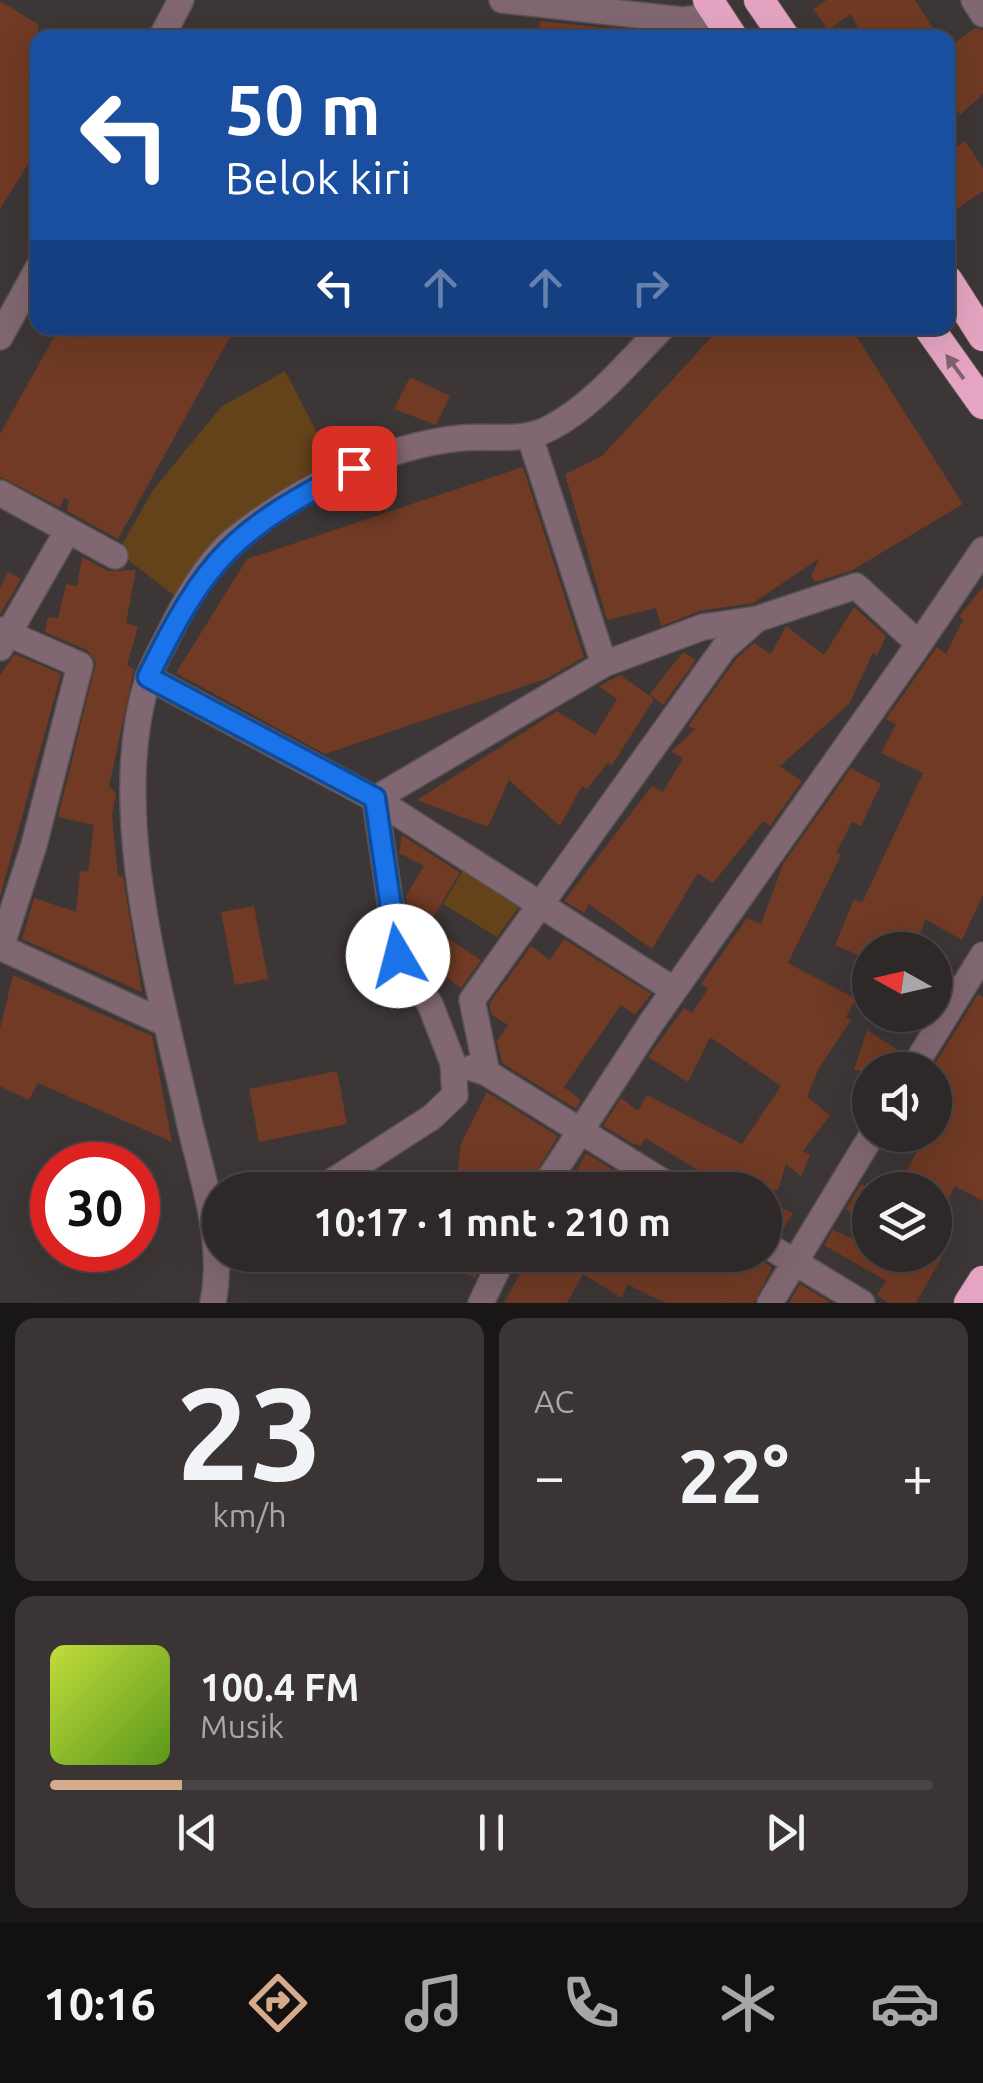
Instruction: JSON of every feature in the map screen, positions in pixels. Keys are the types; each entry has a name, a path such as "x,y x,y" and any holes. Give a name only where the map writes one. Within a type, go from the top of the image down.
{"highway":[{"path":"761,1 780,30"},
{"path":"710,5 727,30"},
{"path":"955,292 983,336"},
{"path":"933,335 983,404"},
{"path":"969,1303 983,1282"}],"street":[{"path":"166,30 181,0"},
{"path":"502,0 683,20 710,5"},
{"path":"974,0 983,14"},
{"path":"0,337 30,283"},
{"path":"202,1176 167,1024 134,840 136,734 148,677 187,598 232,541 288,502 354,468 411,450 458,438 530,437 579,408 655,335"},
{"path":"530,437 604,664"},
{"path":"0,493 115,556"},
{"path":"68,530 3,637 80,666 34,845 1,947 167,1024"},
{"path":"553,1172 674,990 983,550"},
{"path":"375,798 604,664 703,627 757,619 856,586 919,644"},
{"path":"487,1073 472,1000 724,648 757,619"},
{"path":"148,677 375,798 674,990"},
{"path":"345,1172 446,1106 454,1095 452,1062 430,1004 398,956 375,798"},
{"path":"923,1052 983,955"},
{"path":"452,1062 487,1073 646,1172"},
{"path":"770,1303 862,1152"},
{"path":"782,1254 862,1303"},
{"path":"213,1303 217,1272"},
{"path":"482,1303 496,1272"}],"shaded area":[{"path":"285,371 334,465 228,527 176,597 118,552 153,490 221,407"},
{"path":"463,871 519,907 497,937 443,904"}],"building":[{"path":"827,0 915,0 934,30 859,30 851,14 828,30 813,9"},
{"path":"0,1 38,24 38,30 30,30 30,161 0,209"},
{"path":"540,21 624,30 539,30"},
{"path":"975,28 983,30 983,94 960,115 955,106 955,43"},
{"path":"965,141 983,168 983,191 955,210 955,148"},
{"path":"55,335 231,335 118,539 67,511 69,500 64,498 60,507 0,477 0,434"},
{"path":"714,335 855,335 963,504 851,571 815,582 811,576 820,558 753,603 700,611 661,626 656,608 607,620 565,474 602,456"},
{"path":"410,377 450,396 436,425 394,409"},
{"path":"523,467 584,657 548,678 325,754 176,673 247,559"},
{"path":"82,557 108,571 136,570 126,623 138,627 127,665 134,669 109,787 116,793 112,816 118,876 123,877 142,992 22,939 34,898 76,912 80,871 88,872 94,825 58,817 96,662 87,650 45,632 48,617 58,618 66,584 77,586"},
{"path":"8,572 21,579 0,614 0,589"},
{"path":"983,587 983,895 962,940 925,919 921,932 852,932 852,952 835,945 854,899 862,903 923,773 881,753 896,724 886,719 937,647 946,654 963,620 959,616"},
{"path":"854,607 886,636 877,656 873,653 849,704 780,766 802,781 770,826 763,821 713,883 698,873 652,949 589,904 584,913 564,901 652,786 663,792 683,758 671,752 695,729 688,726 736,659 754,643 771,654 786,626 824,655"},
{"path":"683,652 696,660 663,705 650,694"},
{"path":"15,654 61,674 0,897 0,675"},
{"path":"620,675 654,699 612,765 608,763 587,789 582,786 560,826 509,780 488,827 417,800 557,711 595,735 617,699 599,686"},
{"path":"851,768 881,784 861,826 852,822 836,853 841,855 788,963 852,997 846,1017 851,1020 819,1068 807,1097 830,1115 803,1151 810,1155 801,1176 786,1164 782,1177 782,1172 701,1172 645,1138 641,1146 603,1126 621,1098 638,1111 647,1095 742,1144 781,1086 710,1037 688,1082 648,1057 684,1008 692,1013 708,989 701,984 747,918 761,924 783,864"},
{"path":"402,835 460,873 429,924 408,910 406,896 424,866 399,853"},
{"path":"254,906 268,979 235,985 221,912"},
{"path":"432,928 481,960 461,988 415,953"},
{"path":"564,939 651,994 635,1015 621,1005 564,1087 581,1100 576,1109 502,1063 497,1041 508,1025 491,1014 489,1004 531,946 550,960"},
{"path":"13,975 152,1036 172,1142 38,1083 29,1100 0,1086 0,1029"},
{"path":"978,994 983,997 983,1201 955,1186 952,1192 952,1172 906,1172 917,1152 952,1152 952,1052 942,1052"},
{"path":"866,1032 896,1049 894,1052 860,1052"},
{"path":"337,1071 347,1124 259,1142 249,1089"},
{"path":"487,1092 558,1136 537,1172 457,1172 461,1143"},
{"path":"586,1153 616,1172 576,1172"},
{"path":"782,1208 793,1213 782,1231"},
{"path":"833,1230 852,1238 852,1261 824,1245"},
{"path":"521,1272 770,1272 754,1303 665,1303 627,1284 622,1298 583,1274 567,1303 504,1303"},
{"path":"870,1272 933,1272 916,1303 888,1303 877,1295 886,1281"},
{"path":"800,1284 828,1301 830,1303 789,1303"}],"route":[{"path":"354,468 288,502 232,541 187,598 148,677 375,798 398,956"}]}
